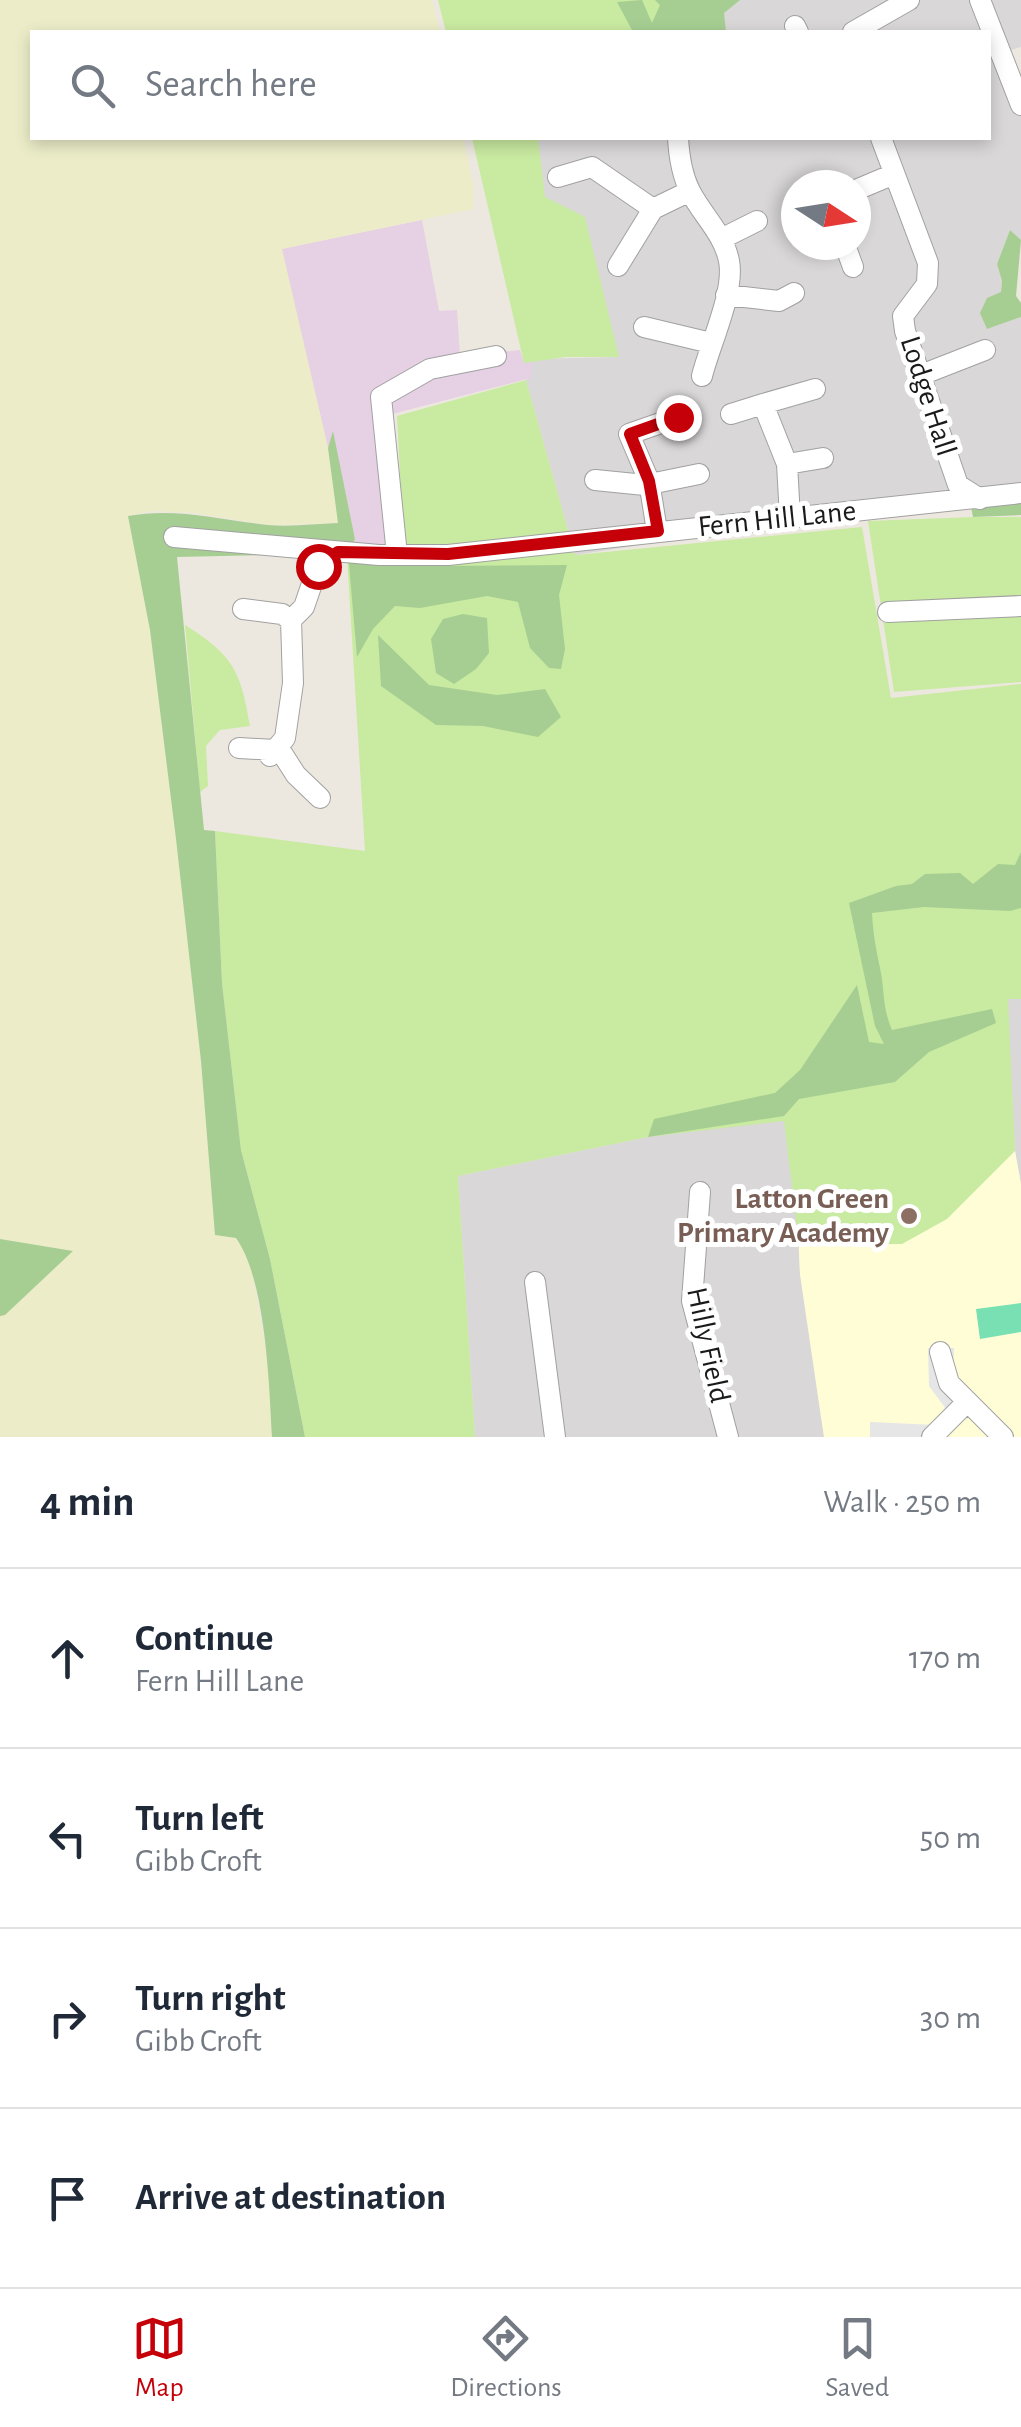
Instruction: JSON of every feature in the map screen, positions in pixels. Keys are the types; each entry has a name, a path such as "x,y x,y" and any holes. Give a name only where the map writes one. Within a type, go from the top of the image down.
{"street":[{"path":"856,30 909,0"},
{"path":"980,0 1021,105"},
{"path":"678,140 690,191 721,238 730,262 726,295 702,376"},
{"name":"Lodge Hall","path":"882,140 928,263 926,284 903,316 904,331 958,485 980,499"},
{"path":"558,178 592,167 653,209"},
{"path":"871,184 894,174"},
{"path":"618,266 653,209 690,191"},
{"path":"721,238 757,221"},
{"path":"850,260 853,267"},
{"path":"726,295 779,302 794,294"},
{"path":"644,327 711,343"},
{"path":"921,375 986,350"},
{"path":"397,555 381,398 430,368 496,356"},
{"path":"730,414 815,389"},
{"path":"763,404 787,464 790,518"},
{"path":"658,531 649,484 630,434 678,417"},
{"path":"787,464 824,458"},
{"path":"595,480 649,484 699,474"},
{"name":"Fern Hill Lane","path":"174,537 338,552 448,554 1021,493"},
{"path":"274,751 285,738 293,683 292,620 304,607 318,566 338,552"},
{"path":"900,616 1021,606"},
{"path":"243,609 282,614 292,620"},
{"path":"239,748 274,751 320,798"},
{"name":"Hilly Field","path":"700,1192 692,1301 728,1437"},
{"path":"535,1282 555,1437"},
{"path":"940,1352 949,1383 1003,1437"},
{"path":"932,1437 967,1402"}],"shaded area":[{"path":"706,0 1021,0 1021,47 1011,50 1021,82 1021,240 1010,230 997,264 1001,292 987,329 1021,317 1021,487 575,555 526,380 531,376 531,359 618,357 544,198 538,140 991,140 991,30 719,30"},
{"path":"422,220 439,311 457,310 460,356 520,350 524,362 532,360 531,378 392,414 401,546 347,553 355,539 333,434 328,448 281,249"},
{"path":"1007,999 1021,999 1021,1184 1015,1151"},
{"path":"784,1116 796,1186 800,1274 824,1437 475,1437 458,1176 648,1137"},
{"name":"Latton Green Primary Academy","path":"1015,1151 1021,1184 1021,1437 824,1437 800,1274 796,1186"},
{"path":"928,1348 954,1348 953,1382 962,1398 949,1413 929,1386"},
{"path":"870,1422 936,1425 943,1437 870,1437"}],"green space":[{"path":"0,0 432,0 440,30 30,30 30,140 463,140 474,188 473,209 282,249 328,448 339,523 270,525 152,511 128,516 150,630 176,839 201,1061 215,1234 236,1238 249,1255 268,1359 272,1437 0,1437"},
{"path":"438,0 706,0 719,30 446,30"},
{"path":"642,0 652,23 660,5 655,0 740,0 724,13 726,30 632,30 617,2"},
{"path":"472,140 538,140 545,197 585,217 619,357 566,357 524,363"},
{"path":"1010,230 1021,240 1016,296 1021,303 1021,317 987,329 980,313 987,298 1001,292 997,264"},
{"path":"526,380 575,555 862,527 891,698 1021,684 1021,999 1008,999 1015,1151 947,1219 902,1244 799,1245 784,1121 648,1137 458,1176 475,1437 305,1437 270,1259 241,1150 222,983 215,831 365,851 347,557 404,555 397,416"},
{"path":"333,431 355,539 348,553 177,557 204,830 215,831 222,983 241,1150 270,1259 305,1437 272,1437 264,1333 254,1279 236,1238 215,1235 201,1061 176,839 150,630 128,516 181,514 277,526 338,523 328,448"},
{"path":"1021,503 1021,515 973,517 971,507"},
{"path":"1021,517 1021,682 894,692 868,521"},
{"path":"348,553 434,566 567,565 559,595 565,649 561,669 549,668 530,648 518,602 487,596 420,608 395,606 373,629 357,657"},
{"path":"463,614 487,618 489,653 476,669 454,684 436,673 431,639 443,619"},
{"path":"185,625 214,646 232,666 243,691 250,726 220,730 206,746 208,786 200,792"},
{"path":"378,635 429,685 497,695 545,689 561,717 538,737 483,726 436,725 381,686"},
{"path":"1021,852 1021,908 1010,911 924,907 872,913 892,1030 992,1009 996,1023 929,1052 895,1082 799,1099 784,1116 648,1137 654,1119 775,1093 800,1070 857,985 869,1042 884,1044 875,1026 849,903 912,884 925,874 960,873 973,884 998,864 1015,865"},
{"path":"0,1239 73,1251 0,1316"},
{"path":"1021,1303 1021,1332 980,1339 976,1309"}],"place":[{"name":"Latton Green Primary Academy","path":"909,1216"}],"route":[{"path":"318,566 338,552 448,554 658,531 649,481 630,434 678,417"}]}
